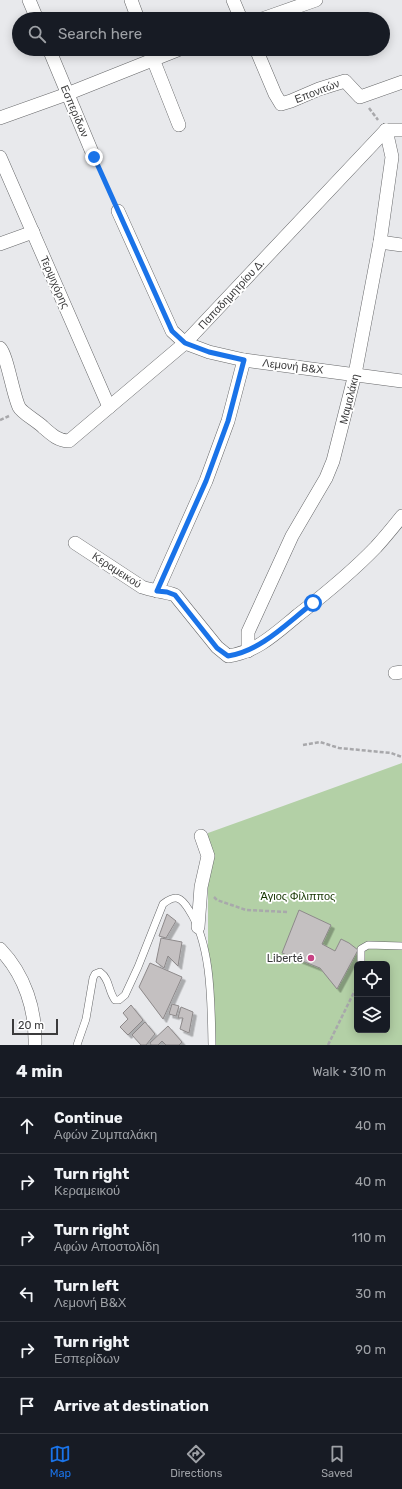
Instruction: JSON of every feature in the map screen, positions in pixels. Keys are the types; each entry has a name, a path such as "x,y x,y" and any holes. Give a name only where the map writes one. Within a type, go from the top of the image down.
{"street":[{"path":"29,0 33,12"},
{"path":"131,0 135,12"},
{"path":"233,0 238,12"},
{"path":"282,12 316,0"},
{"name":"Εσπερίδων","path":"52,56 94,157"},
{"path":"0,118 67,94 147,56"},
{"path":"152,56 179,125"},
{"name":"Επονιτών","path":"259,56 281,104 318,89 345,81 360,97"},
{"path":"360,97 402,82"},
{"path":"386,130 402,130"},
{"name":"Μαμαλάκη","path":"248,651 248,632 292,536 326,478 333,461 355,374 380,242 392,158 386,130"},
{"name":"Παπαδημητρίου Δ.","path":"0,348 3,351 20,408 55,437 63,441 70,441 185,343 386,130"},
{"name":"Τερψιχόρης","path":"0,157 109,407"},
{"path":"118,211 172,331 185,343"},
{"path":"0,244 33,232"},
{"path":"380,242 402,245"},
{"name":"Λεμονή Β&Χ","path":"185,343 209,352 244,360 402,381"},
{"path":"157,591 206,481 228,421 244,360"},
{"path":"248,651 262,643 341,580 377,546 402,516"},
{"name":"Κεραμεικού","path":"75,542 142,587 175,595 217,648 228,656 248,651"},
{"path":"198,927 201,887 208,856 201,836"},
{"path":"0,949 16,970 26,989 33,1012 35,1045"}],"lane":[{"path":"77,1045 86,1020 92,978 94,974 100,972 105,976 112,996 115,1000 119,1000 125,995 138,967 163,904 169,899 177,897 183,900 193,915 205,949 211,1011 212,1045"},
{"path":"361,961 361,949 368,945 402,946"}],"path":[{"path":"360,97 386,130"},
{"path":"94,157 118,211"},
{"path":"303,745 320,742 339,748 391,753 402,757"},
{"path":"201,887 218,900 246,910 289,912"},
{"path":"328,1045 354,992"}],"green space":[{"name":"Άγιος Φίλιππος","path":"402,763 402,1045 208,1045 208,833"}],"building":[{"path":"299,910 331,925 322,944 335,951 341,939 358,950 337,989 320,968 282,953"},
{"path":"167,914 176,921 166,938 159,936"},
{"path":"161,938 182,942 178,966 168,956 164,968 156,962"},
{"path":"150,963 182,977 163,1019 139,987"},
{"path":"172,1004 179,1006 176,1016 169,1014"},
{"path":"131,1005 143,1020 128,1035 120,1027 128,1019 123,1013"},
{"path":"181,1007 193,1012 189,1033 180,1029 183,1018 178,1018"},
{"path":"145,1022 155,1034 146,1045 141,1045 132,1035"},
{"path":"168,1026 182,1042 179,1045 166,1045 162,1041 158,1045 151,1045 150,1043"}],"place":[{"name":"Liberté","path":"311,958"}],"route":[{"path":"94,157 172,331 185,343 209,352 244,360 228,421 206,481 157,591 175,595 217,648 228,656 238,655 262,643 313,603"}]}
